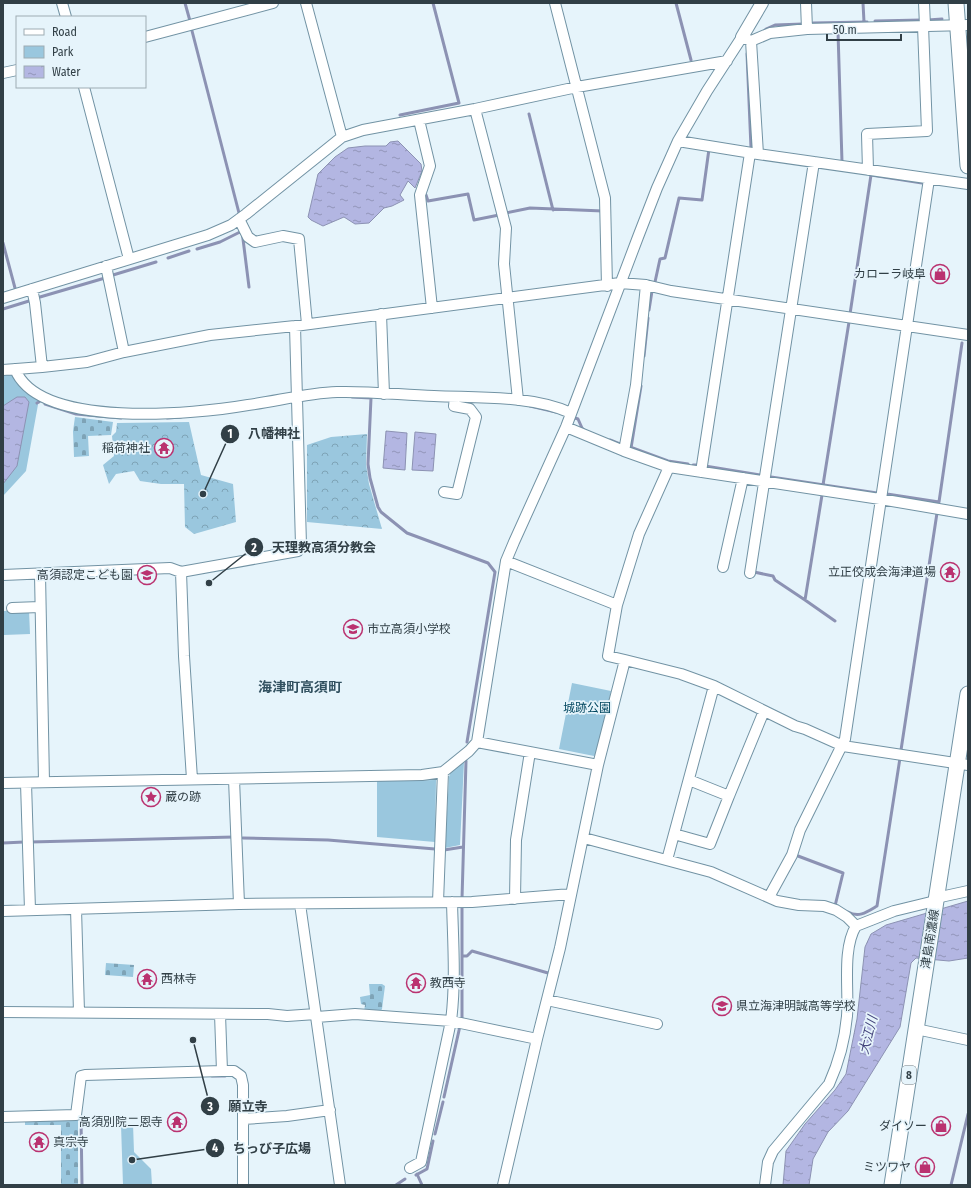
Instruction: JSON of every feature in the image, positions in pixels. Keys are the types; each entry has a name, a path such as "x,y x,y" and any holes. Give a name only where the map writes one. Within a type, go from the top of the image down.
{"main road":[{"path":"956,3 963,25 968,166"},
{"name":"津島南濃線","path":"892,1185 935,901 963,764 968,694"}],"street":[{"path":"62,3 66,16"},
{"path":"146,37 273,3"},
{"path":"306,3 342,137"},
{"path":"555,3 605,198 607,286"},
{"path":"3,783 422,776 443,772 470,751 477,742 506,561 566,428 657,188 678,141 727,61 747,39 762,3"},
{"path":"806,3 807,29"},
{"path":"868,170 867,134 927,130 924,3"},
{"path":"747,39 770,33 807,29 963,25"},
{"path":"701,472 727,300 754,153 747,39"},
{"path":"3,298 208,235 231,225 342,137 363,130 475,109 577,87 727,61"},
{"path":"3,73 16,70"},
{"path":"84,88 129,259"},
{"path":"475,109 506,228 504,264 518,400"},
{"path":"420,120 430,166 420,195 432,308"},
{"path":"678,141 968,184"},
{"path":"750,573 814,162"},
{"path":"769,897 792,855 800,830 843,746 929,179"},
{"path":"239,219 248,237 256,242 283,236 299,239 307,324"},
{"path":"106,266 124,352"},
{"path":"3,370 87,362 124,352 210,335 295,326 507,297 607,286 620,283 646,285 671,291 727,300 968,335"},
{"path":"624,451 636,385 646,285"},
{"path":"32,289 42,367"},
{"path":"381,314 384,394"},
{"path":"3,575 170,568 181,572 298,551 301,545 295,326"},
{"path":"15,369 17,376 29,387 43,397 54,402 81,410 127,414 176,414 247,406 298,396 338,392 518,400 559,407 571,413"},
{"path":"444,492 457,494 476,417 470,409 454,406 455,397"},
{"path":"566,428 669,467 968,514"},
{"path":"669,467 639,534 617,605 608,656 681,674 714,686 795,726 805,728 843,746 963,764"},
{"path":"723,567 743,478"},
{"path":"506,561 617,605"},
{"path":"181,572 184,656 192,779"},
{"path":"40,574 44,782"},
{"path":"12,608 40,607"},
{"path":"503,1185 560,948 598,765 625,660"},
{"path":"667,860 714,686"},
{"path":"674,834 710,844 764,710"},
{"path":"477,742 598,765"},
{"path":"515,899 516,840 530,752"},
{"path":"438,902 443,772"},
{"path":"234,779 239,904"},
{"path":"689,780 729,796"},
{"path":"26,783 30,910"},
{"path":"584,838 711,872 777,901 798,905 824,906 836,910 856,926"},
{"path":"766,1185 768,1162 774,1151 829,1084 834,1073 847,1017 847,969 851,934 856,926 894,911 968,891"},
{"path":"3,911 239,904 472,902 571,894"},
{"path":"410,1168 421,1162 451,1021 454,998 452,902"},
{"path":"300,904 340,1185"},
{"path":"76,909 79,1012"},
{"path":"547,1000 656,1024"},
{"path":"3,1012 268,1014 288,1016 355,1014 451,1021 537,1039"},
{"path":"220,1014 222,1071"},
{"path":"916,1029 968,1040"},
{"path":"3,1117 76,1115 81,1076 85,1075 234,1071 241,1076 242,1085 243,1185"},
{"path":"243,1119 287,1116 330,1110"}],"green space":[{"path":"3,373 10,373 39,399 26,471 3,496"},
{"path":"75,417 113,422 111,435 88,436 89,456 74,457 73,431"},
{"path":"189,422 201,475 233,484 236,522 194,534 185,527 184,484 161,484 140,481 134,471 116,474 109,484 103,465 114,456 112,436 116,432 117,423"},
{"path":"367,434 366,464 369,484 382,529 307,522 307,445 331,437"},
{"path":"29,610 30,634 4,635 4,611"},
{"name":"城跡公園","path":"572,683 611,691 597,754 594,756 559,749"},
{"path":"464,762 460,845 445,848 449,777 451,771"},
{"path":"436,780 435,842 377,837 377,781"},
{"path":"106,963 134,965 133,977 105,975"},
{"path":"369,984 382,984 385,986 382,1009 380,1012 364,1012 365,1005 361,1004 360,997 370,995"},
{"path":"25,1119 78,1119 78,1185 61,1185 61,1125 25,1125"},
{"path":"133,1124 134,1152 151,1169 152,1185 123,1185 121,1125"}],"water":[{"path":"398,141 421,164 422,171 415,188 408,181 400,195 404,200 384,208 369,223 355,224 344,217 323,226 308,217 318,174 335,157 348,148 386,146 390,142"},
{"path":"17,397 25,397 29,402 17,466 3,484 3,406"},
{"path":"386,431 407,433 405,470 383,468"},
{"path":"415,432 436,434 433,471 412,470"},
{"name":"大江川","path":"968,901 968,958 949,961 916,958 911,963 900,1027 848,1111 828,1132 813,1159 809,1185 783,1185 786,1151 805,1124 835,1090 846,1074 857,1019 865,947 871,934 886,925"}],"waterway":[{"path":"185,3 190,21"},
{"path":"400,115 459,103 433,3"},
{"path":"676,3 691,60"},
{"path":"863,3 864,22"},
{"path":"928,20 942,19"},
{"path":"875,21 922,20"},
{"path":"813,23 867,22"},
{"path":"766,29 775,25 803,24"},
{"path":"191,27 239,213"},
{"path":"838,32 842,162"},
{"path":"748,51 751,148"},
{"path":"529,114 553,210"},
{"path":"655,282 660,259 665,258 679,198 702,200 709,149"},
{"path":"850,314 871,175 922,183"},
{"path":"426,195 428,201 468,194 474,220 499,215"},
{"path":"506,213 530,208 603,211"},
{"path":"197,249 220,242 242,231 249,287"},
{"path":"3,243 15,288"},
{"path":"168,258 189,251"},
{"path":"113,275 156,262"},
{"path":"40,297 105,278"},
{"path":"649,310 652,291"},
{"path":"3,309 29,301"},
{"path":"644,356 648,318"},
{"path":"823,485 849,322"},
{"path":"887,494 939,502 962,343"},
{"path":"631,448 641,386"},
{"path":"352,397 371,398 368,464 370,478 378,507 381,512 407,533 488,563 495,572 467,742"},
{"path":"45,404 76,414 121,418"},
{"path":"530,406 556,412"},
{"path":"167,418 181,417"},
{"path":"575,418 578,419 585,431"},
{"path":"610,440 620,444"},
{"path":"630,447 668,461 688,464"},
{"path":"693,465 698,465"},
{"path":"705,466 760,475"},
{"path":"771,477 877,493"},
{"path":"822,495 805,600 835,621"},
{"path":"901,750 937,513"},
{"path":"754,572 773,576 775,580 805,600"},
{"path":"848,912 852,914 859,914 877,906 900,758"},
{"path":"462,899 466,761"},
{"path":"30,842 234,837"},
{"path":"243,838 328,840 435,849"},
{"path":"3,843 24,842"},
{"path":"444,850 463,847"},
{"path":"798,856 843,873 835,906 838,907"},
{"path":"462,905 462,1018"},
{"path":"462,956 467,956 472,951 548,973"},
{"path":"444,1097 460,1026"},
{"path":"212,1076 225,1076"},
{"path":"435,1134 443,1102"},
{"path":"951,1185 968,1114"},
{"path":"81,1118 82,1185"},
{"path":"416,1175 427,1169 433,1141"},
{"path":"417,1174 422,1185"},
{"path":"396,1185 405,1179"}],"place":[{"name":"カローラ岐阜","path":"940,274"},
{"name":"稲荷神社","path":"164,448"},
{"name":"八幡神社","path":"203,494"},
{"name":"立正佼成会海津道場","path":"950,572"},
{"name":"高須認定こども園","path":"147,575"},
{"name":"天理教高須分教会","path":"209,583"},
{"name":"市立高須小学校","path":"353,629"},
{"name":"蔵の跡","path":"151,797"},
{"name":"西林寺","path":"147,979"},
{"name":"教西寺","path":"416,983"},
{"name":"県立海津明誠高等学校","path":"722,1006"},
{"name":"願立寺","path":"193,1040"},
{"name":"高須別院二恩寺","path":"177,1122"},
{"name":"ダイソー","path":"941,1126"},
{"name":"真宗寺","path":"39,1142"},
{"name":"ちっび子広場","path":"132,1160"},
{"name":"ミツワヤ","path":"925,1167"}],"district":[{"name":"海津町高須町","path":"300,687"}]}
